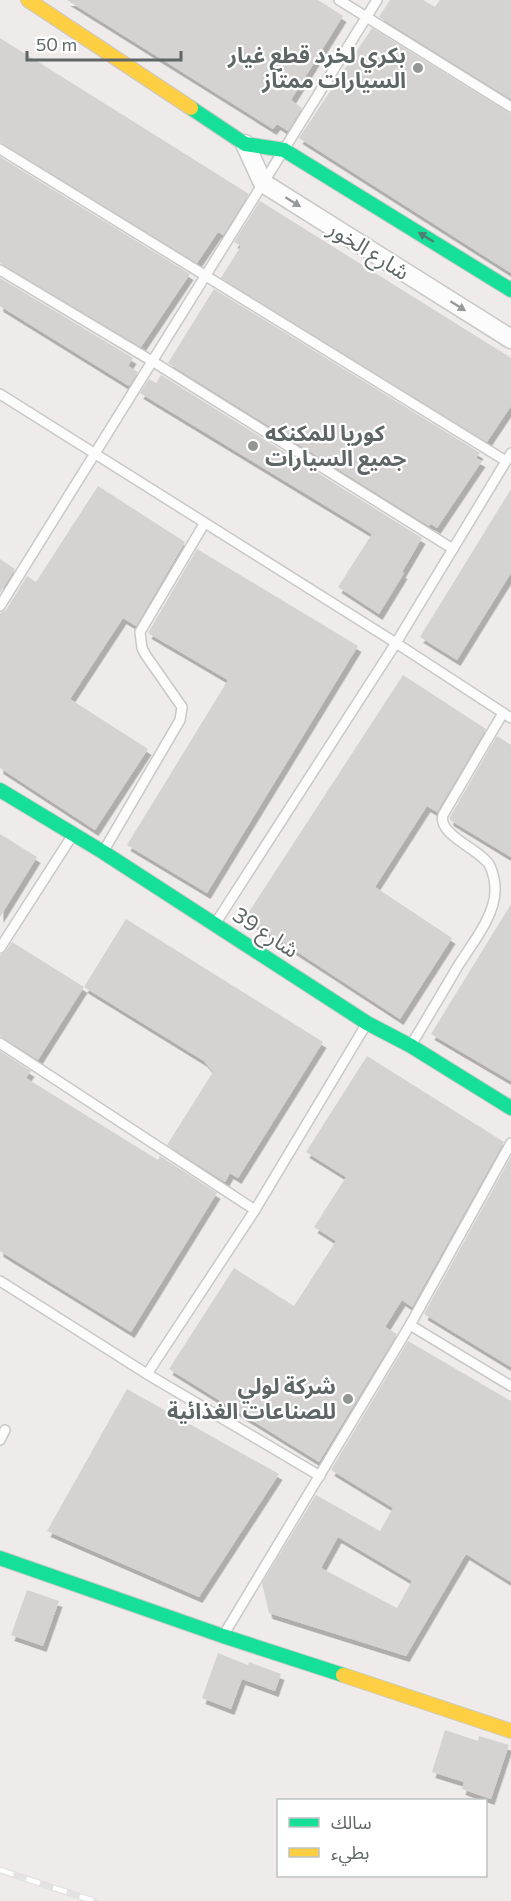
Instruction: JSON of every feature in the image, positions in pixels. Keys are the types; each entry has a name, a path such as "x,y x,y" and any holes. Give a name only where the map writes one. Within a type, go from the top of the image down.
{"street":[{"name":"شارع الخور","path":"28,0 244,144 284,150 511,290"},
{"path":"244,144 263,183"},
{"name":"شارع الخور","path":"263,183 511,339"},
{"name":"شارع 39","path":"0,790 103,852 367,1023 411,1046 511,1108"},
{"path":"0,1558 223,1636 511,1731"}],"lane":[{"path":"339,0 511,107"},
{"path":"0,606 377,0"},
{"path":"0,149 509,457 396,643 215,924"},
{"path":"0,270 152,361 453,549"},
{"path":"0,394 396,643 507,716 442,815 441,820 457,840 489,865 495,891 492,908 478,936 411,1046"},
{"path":"103,852 180,720 182,706 145,654 140,632 204,524"},
{"path":"0,948 73,834"},
{"path":"147,1374 255,1210 367,1023"},
{"path":"0,1043 255,1210"},
{"path":"223,1636 410,1325 511,1143"},
{"path":"0,1281 147,1374 320,1476"},
{"path":"410,1325 511,1386"},
{"path":"0,1440 5,1430"}],"building":[{"path":"67,0 318,0 343,16 291,100 302,108 288,131 277,124 273,129"},
{"path":"390,0 423,0 435,7 440,0 511,0 511,99 379,17"},
{"path":"372,28 511,114 511,273 299,138"},
{"path":"0,38 249,194 223,235 218,232 197,263 0,142"},
{"path":"0,157 190,274 141,347 0,263"},
{"path":"260,201 511,358 511,406 487,442 221,278 241,246 234,242"},
{"path":"0,278 133,358 128,366 138,372 129,386 0,306"},
{"path":"214,289 480,453 476,458 482,461 437,528 431,524 429,526 168,363"},
{"path":"161,375 422,538 379,614 338,587 372,534 140,393 149,379 156,383"},
{"path":"98,486 185,542 136,626 123,618 70,699 148,749 95,830 0,768 0,613 6,610 27,576 36,582"},
{"path":"511,489 511,573 457,660 420,637"},
{"path":"197,549 358,646 207,893 127,845 228,680 148,633"},
{"path":"0,559 15,569 0,593"},
{"path":"403,675 486,729 437,812 427,806 375,887 452,938 400,1019 245,918"},
{"path":"497,736 511,745 511,857 450,820"},
{"path":"0,834 37,857 0,917"},
{"path":"511,904 511,1081 431,1034"},
{"path":"126,919 323,1042 238,1178 230,1173 225,1182 167,1145 213,1072 204,1061 84,987"},
{"path":"12,942 84,987 38,1060 0,1036 0,955"},
{"path":"0,1051 31,1071 26,1078 158,1160 160,1156 217,1193 131,1332 0,1251"},
{"path":"367,1056 504,1142 412,1307 402,1300 385,1327 397,1334 319,1462 169,1369 234,1268 294,1306 336,1241 314,1227 346,1177 306,1152"},
{"path":"511,1157 511,1367 424,1314"},
{"path":"408,1341 511,1401 511,1582 466,1554 406,1656 269,1613 262,1583 316,1495 380,1531 393,1508 331,1470","holes":["338,1537 412,1581 397,1608 321,1568"]},
{"path":"127,1389 279,1474 199,1597 47,1531"},
{"path":"27,1590 59,1601 43,1646 11,1635"},
{"path":"218,1653 248,1665 249,1662 281,1674 275,1691 242,1679 231,1709 202,1698"},
{"path":"445,1730 478,1741 479,1736 509,1745 491,1799 462,1789 464,1782 432,1772"}],"railway":[{"path":"0,1870 94,1901"}],"traffic: fast":[{"path":"191,108 245,144 284,150 511,290"},
{"path":"0,790 103,852 367,1023 411,1046 511,1108"},
{"path":"0,1558 223,1636 343,1675"}],"traffic: slow":[{"path":"28,0 191,108"},
{"path":"343,1675 511,1731"}],"place":[{"name":"بكري لخرد قطع غيار السيارات ممتاز","path":"418,68"},
{"name":"كوريا للمكنكه جميع السيارات","path":"253,446"},
{"name":"شركة لولي للصناعات الغذائية","path":"348,1399"}]}
